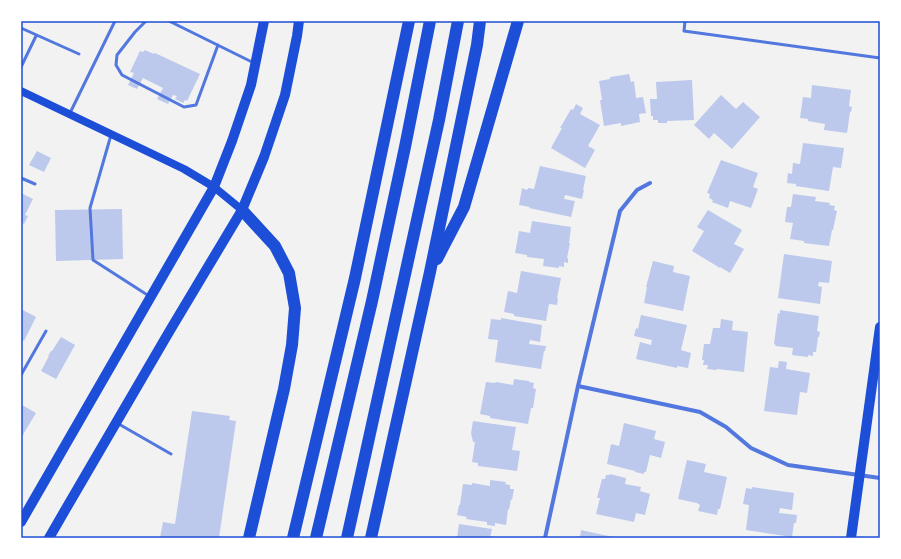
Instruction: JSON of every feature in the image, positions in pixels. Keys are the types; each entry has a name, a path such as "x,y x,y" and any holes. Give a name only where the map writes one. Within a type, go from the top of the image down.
{"highway":[{"path":"293,538 355,278 409,21"},
{"path":"316,538 372,301 430,21"},
{"path":"347,538 439,120 458,21"},
{"path":"371,538 430,272 477,45 480,21"},
{"path":"430,272 464,207 518,21"},
{"path":"242,210 275,246 289,273 295,308 292,346 284,389 249,538"}],"main road":[{"path":"21,522 214,186 232,141 248,92 256,64 264,21"},
{"path":"49,538 242,210 264,157 285,96 299,21"},
{"path":"21,91 184,169 214,186 242,210"},
{"path":"851,538 880,327"}],"street":[{"path":"544,538 578,386 620,211 637,190 650,183"},
{"path":"578,386 700,412 726,427 751,448 788,465 880,478"}],"lane":[{"path":"70,114 115,21"},
{"path":"146,21 135,32 117,56 116,65 122,75 184,107 196,105 218,45"},
{"path":"169,21 256,64"},
{"path":"685,21 684,31 880,58"},
{"path":"21,28 79,54"},
{"path":"21,67 36,36"},
{"path":"112,134 90,208 93,260 151,297"},
{"path":"21,178 35,184"},
{"path":"21,375 46,331"},
{"path":"116,423 171,454"}],"building":[{"path":"145,50 154,54 155,53 200,74 187,101 185,100 183,103 175,99 177,96 173,95 168,104 157,99 163,88 143,78 137,89 128,85 134,73 130,72 140,51 143,52"},
{"path":"629,74 631,82 634,81 636,98 643,97 646,113 639,114 640,122 621,126 621,123 604,126 599,81 610,79 610,77"},
{"path":"692,80 694,120 667,121 667,123 658,123 658,120 653,120 653,116 651,116 650,99 657,99 656,82"},
{"path":"812,85 851,90 849,106 852,107 847,133 824,130 825,124 800,118 803,97 811,98"},
{"path":"721,95 736,109 743,102 760,117 732,149 714,133 709,139 694,125"},
{"path":"576,104 583,108 580,114 600,125 588,146 595,150 585,168 551,148 562,128 560,128 571,109 573,110"},
{"path":"803,143 844,148 841,168 833,167 829,191 796,186 796,184 787,183 788,173 792,174 793,163 800,164"},
{"path":"37,151 51,158 44,172 29,165"},
{"path":"721,160 758,173 753,187 758,189 751,208 730,201 728,208 712,202 713,200 709,198 710,194 707,193"},
{"path":"540,166 586,176 582,199 565,195 564,199 575,201 571,217 519,205 522,188 527,190 528,188 534,189"},
{"path":"21,193 33,199 25,215 28,216 24,224 21,222"},
{"path":"793,194 816,197 815,201 830,203 829,205 835,206 834,210 837,211 829,246 804,243 804,241 790,239 793,223 785,222 787,207 791,207"},
{"path":"122,209 123,259 56,261 55,210"},
{"path":"708,210 742,230 734,244 744,249 730,273 692,251 704,231 697,227"},
{"path":"532,221 571,227 567,258 568,263 564,262 564,267 559,266 559,268 543,266 544,259 527,257 527,255 515,253 519,231 530,233"},
{"path":"784,254 832,261 829,283 819,282 818,286 822,287 820,304 778,298"},
{"path":"653,261 674,266 673,272 690,276 683,311 644,303 646,287"},
{"path":"521,271 561,278 557,305 549,304 546,321 514,316 514,314 504,312 508,291 517,293"},
{"path":"21,309 36,317 24,341 21,339"},
{"path":"780,310 819,316 817,331 820,332 816,352 813,352 813,356 808,355 808,357 792,355 793,348 775,346 778,313 780,314"},
{"path":"641,315 687,325 681,350 691,353 688,368 677,366 677,368 636,359 640,342 651,345 652,340 634,336 636,328 638,329"},
{"path":"501,318 542,325 540,342 530,340 529,344 546,346 541,369 495,362 498,340 488,339 491,319 501,320"},
{"path":"721,319 733,321 732,330 748,332 744,372 707,369 708,365 703,365 704,360 702,360 704,344 710,344 713,328 720,328"},
{"path":"61,337 75,345 56,379 41,371 48,356"},
{"path":"779,361 787,362 786,369 810,373 807,393 800,392 797,415 764,411 770,367 778,368"},
{"path":"514,379 534,383 533,388 536,389 533,408 531,408 528,424 490,418 490,416 480,414 486,382 513,385"},
{"path":"22,405 36,413 21,438 21,406"},
{"path":"192,411 230,416 229,420 236,421 219,538 160,538 163,522 175,524"},
{"path":"473,421 516,427 512,450 520,451 517,471 478,466 478,463 472,462 475,442 473,442 471,433"},
{"path":"624,423 656,431 654,439 665,442 661,458 650,455 646,472 644,472 644,474 607,464 611,444 619,446"},
{"path":"687,460 706,464 704,472 727,477 720,509 718,509 717,515 698,511 700,505 697,503 678,499"},
{"path":"610,474 626,478 625,484 641,487 640,491 650,494 645,515 636,513 634,522 596,514 600,498 597,498 602,479 605,479 606,475"},
{"path":"490,480 506,482 505,484 510,485 510,489 514,489 509,510 508,509 506,525 495,523 495,526 487,525 487,522 466,519 467,517 457,515 463,484 472,485 472,483 490,486"},
{"path":"752,487 794,493 792,510 780,508 779,513 797,515 792,537 746,530 749,505 743,504 746,488 752,489"},
{"path":"459,524 492,529 490,538 457,538"},
{"path":"581,530 613,537 577,538 577,536 580,537"}]}
